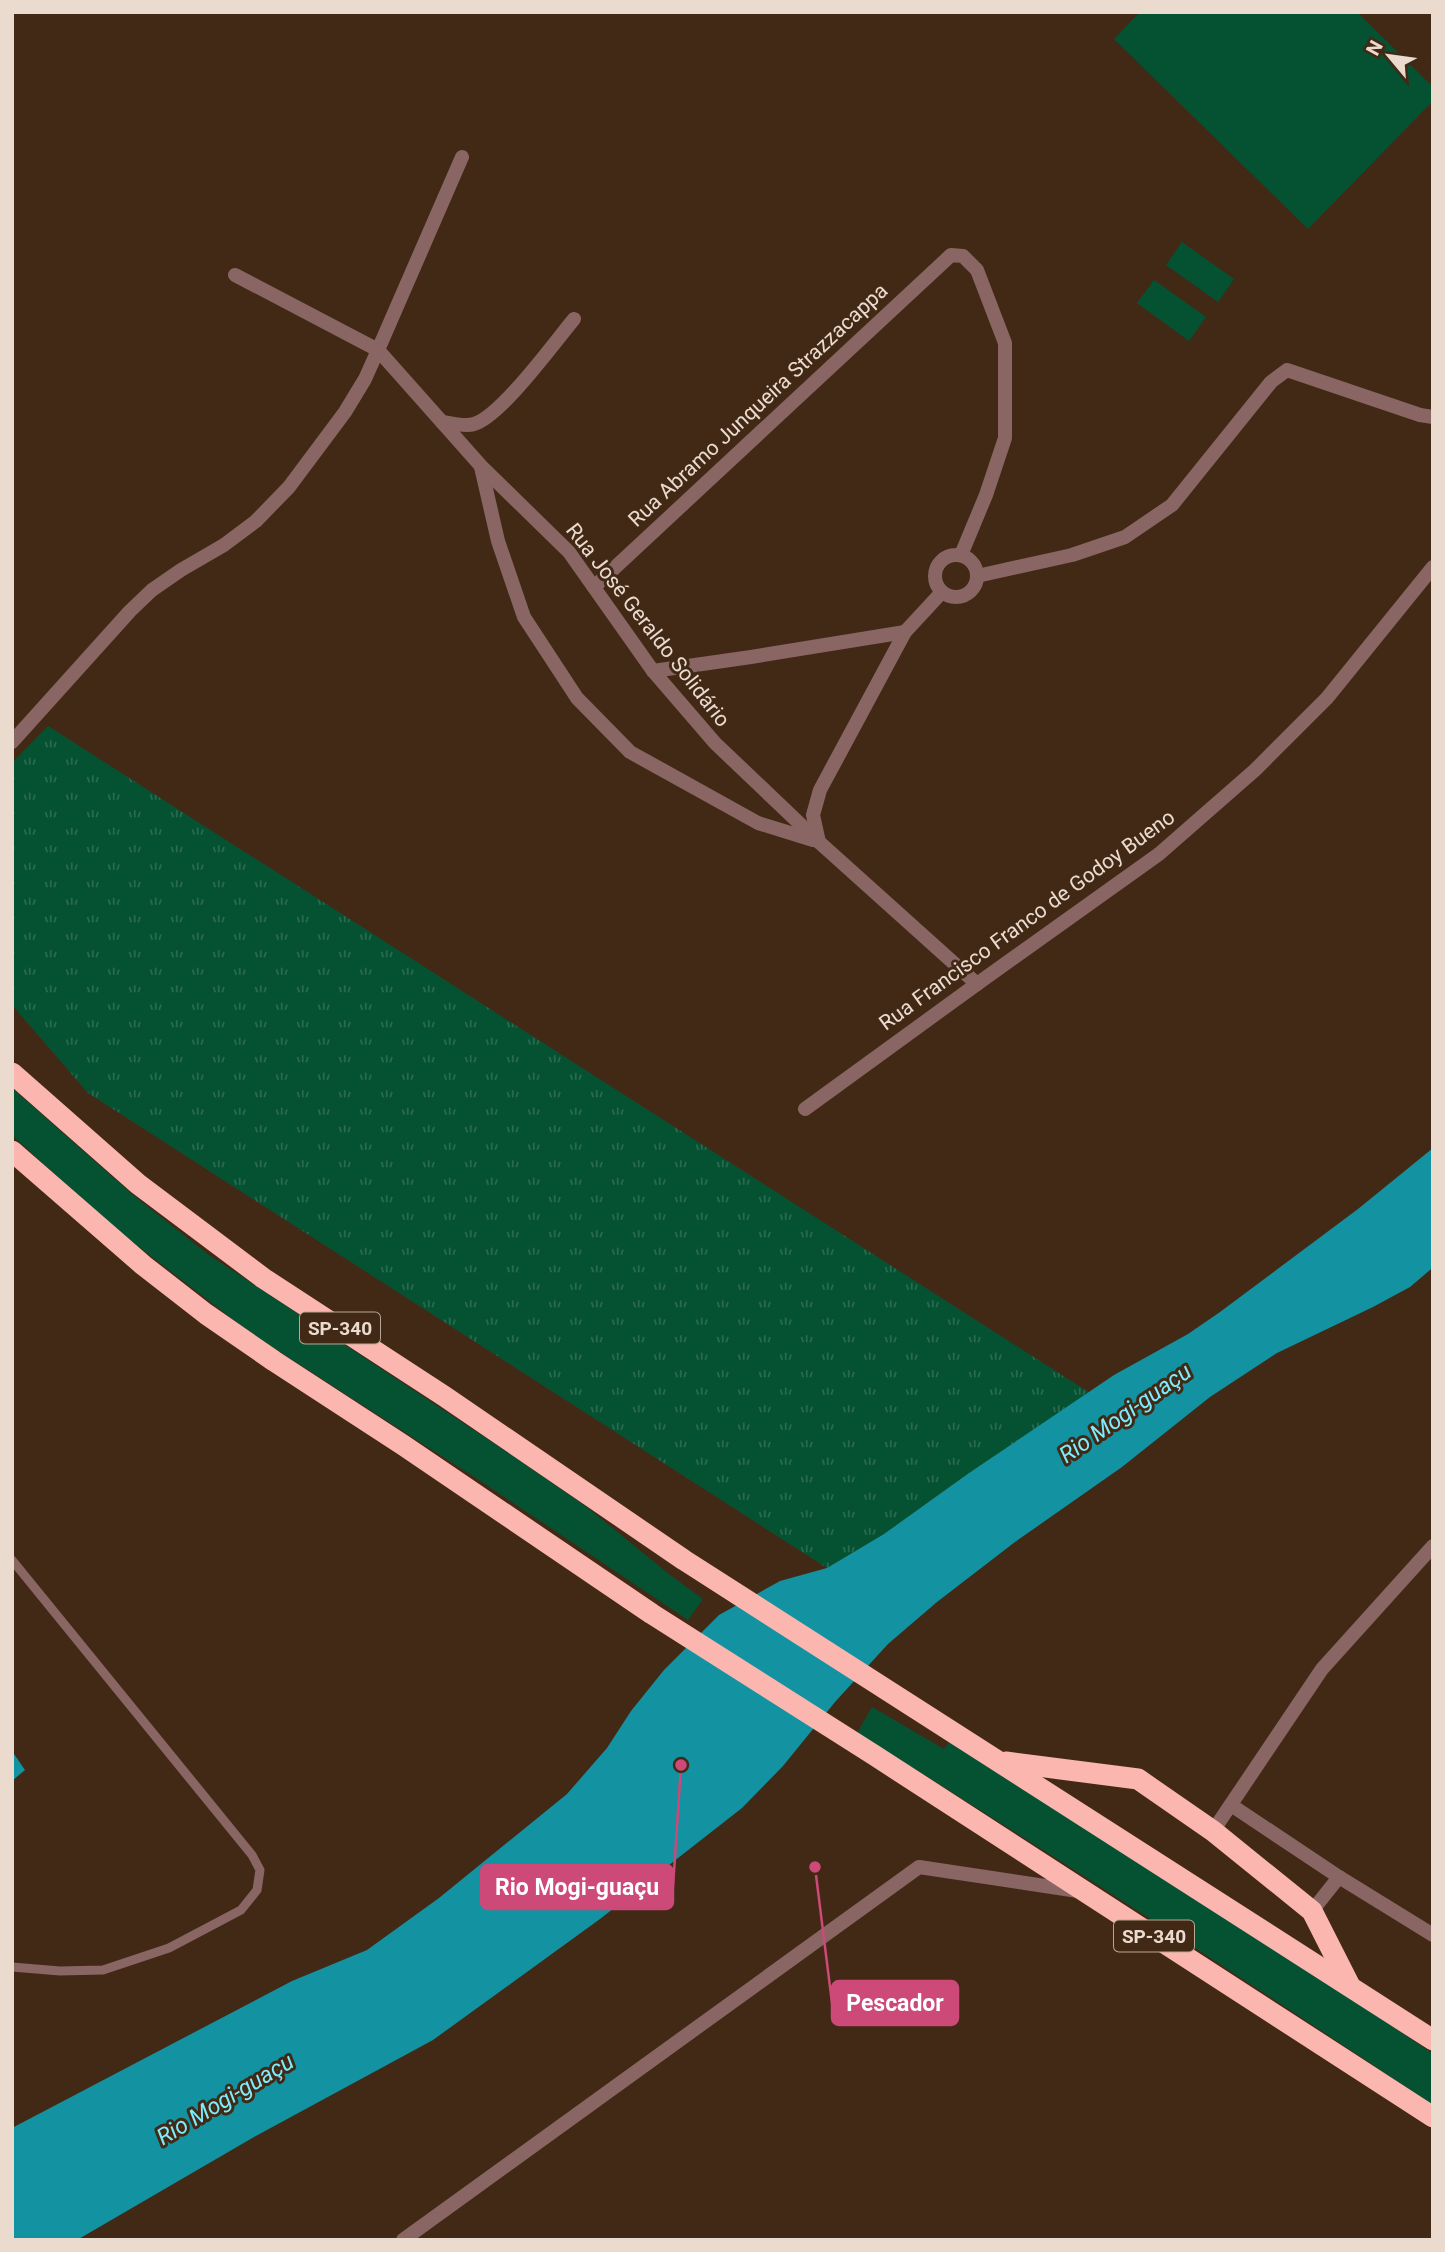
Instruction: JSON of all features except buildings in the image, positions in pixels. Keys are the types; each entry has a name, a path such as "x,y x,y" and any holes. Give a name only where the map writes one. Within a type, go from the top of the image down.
{"highway":[{"name":"SP-340","path":"12,1073 138,1184 263,1278 443,1396 684,1560 1433,2040"},
{"name":"SP-340","path":"12,1151 132,1257 206,1314 274,1361 652,1614 1088,1892 1433,2117"},
{"path":"998,1761 1138,1779 1213,1830 1312,1911 1350,1986"}],"street":[{"path":"12,743 152,590 256,522 289,487 345,412 365,379 462,157"},
{"name":"Rua Abramo Junqueira Strazzacappa","path":"594,587 951,254 963,256 977,270 1005,343 1005,438 986,495 961,555"},
{"name":"Rua José Geraldo Solidário","path":"235,275 378,350 481,466 569,552 653,671 715,743 819,842"},
{"path":"442,422 471,425 486,419 507,399 575,319"},
{"path":"977,576 1072,555 1125,537 1172,505 1271,382 1287,370 1433,417"},
{"name":"Rua José Geraldo Solidário","path":"481,466 498,541 524,617 577,698 630,752 758,823 819,842"},
{"path":"961,555 970,559 977,576 975,585 969,592 951,596 942,592 935,575 937,566 943,559 961,555"},
{"name":"Rua Francisco Franco de Godoy Bueno","path":"805,1109 1159,855 1255,771 1327,698 1433,567"},
{"path":"942,592 905,632 820,790 813,815 819,842 977,984"},
{"path":"653,671 905,632"},
{"path":"1213,1830 1322,1669 1433,1546"},
{"path":"1231,1805 1433,1935"},
{"path":"403,2240 919,1867 1088,1892"},
{"path":"1312,1911 1339,1877"}],"lane":[{"path":"12,1560 252,1855 260,1870 257,1890 241,1910 169,1948 103,1970 12,1968"}],"green space":[{"path":"1140,12 1357,12 1433,87 1433,101 1308,229 1114,39"},
{"path":"1182,242 1234,279 1218,302 1166,265"},
{"path":"1154,280 1206,317 1189,341 1137,303"},
{"path":"48,726 1090,1393 969,1473 884,1534 827,1568 88,1093 12,1005 12,763"},
{"path":"12,1088 133,1195 209,1255 588,1508 703,1599 688,1620 479,1480 252,1334 108,1223 12,1135"},
{"path":"872,1707 944,1749 949,1742 1433,2054 1433,2105 1147,1916 857,1733"}],"water":[{"path":"1433,1148 1433,1267 1430,1270 1410,1287 1277,1353 1210,1397 1122,1467 1015,1542 937,1602 888,1644 835,1702 783,1766 742,1808 600,1919 433,2040 254,2137 77,2240 12,2240 12,2128 292,1981 367,1950 439,1898 567,1794 607,1748 631,1711 664,1670 719,1615 780,1581 827,1568 884,1534 1114,1375 1188,1334 1220,1312 1358,1209"},
{"path":"12,1751 25,1770 12,1781"}],"place":[{"name":"Rio Mogi-guaçu","path":"681,1765"},
{"name":"Pescador","path":"815,1867"}]}
